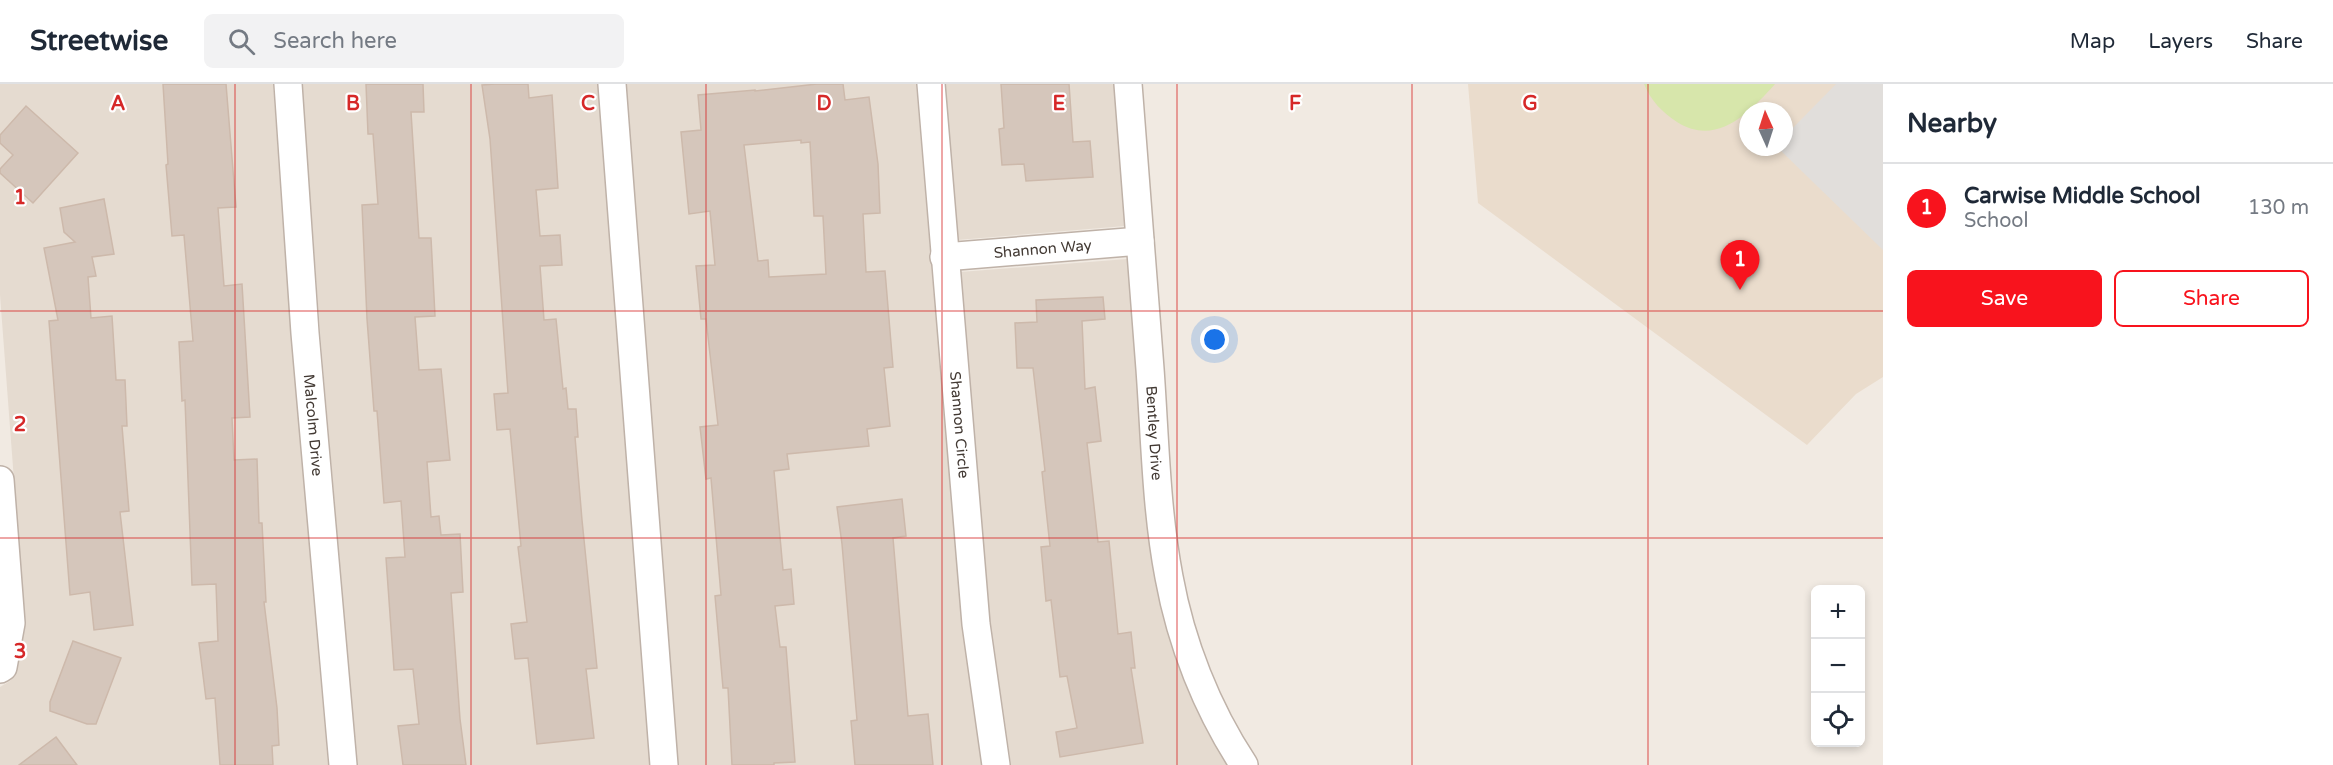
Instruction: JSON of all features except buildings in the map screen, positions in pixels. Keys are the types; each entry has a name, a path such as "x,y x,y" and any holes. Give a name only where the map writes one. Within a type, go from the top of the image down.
{"street":[{"name":"Malcolm Drive","path":"288,84 306,344 342,765"},
{"path":"612,84 664,765"},
{"name":"Shannon Circle","path":"931,84 976,624 996,765"},
{"name":"Bentley Drive","path":"1128,84 1163,536 1169,577 1187,646 1199,678 1232,746 1244,765"},
{"name":"Shannon Way","path":"944,257 1140,241"},
{"path":"0,480 11,623 3,667 0,669"}],"shaded area":[{"path":"0,84 273,84 291,334 328,765 0,765 0,687 10,681 17,670 25,626 0,295"},
{"path":"302,84 598,84 650,765 357,765 320,331"},
{"path":"626,84 916,84 962,626 982,765 678,765"},
{"path":"945,84 1114,84 1125,226 957,240"},
{"path":"1468,84 1883,84 1883,377 1856,394 1807,445 1478,203"},
{"path":"1836,84 1883,84 1883,250 1786,156 1793,156 1793,128"},
{"path":"1127,259 1149,538 1155,581 1163,616 1186,684 1201,718 1227,765 1011,765 990,622 960,272"}],"green space":[{"path":"1644,84 1775,84 1758,102 1739,102 1739,118 1719,129 1706,131 1692,129 1677,122 1662,110"}],"place":[{"name":"Carwise Middle School","path":"1740,290"}]}
